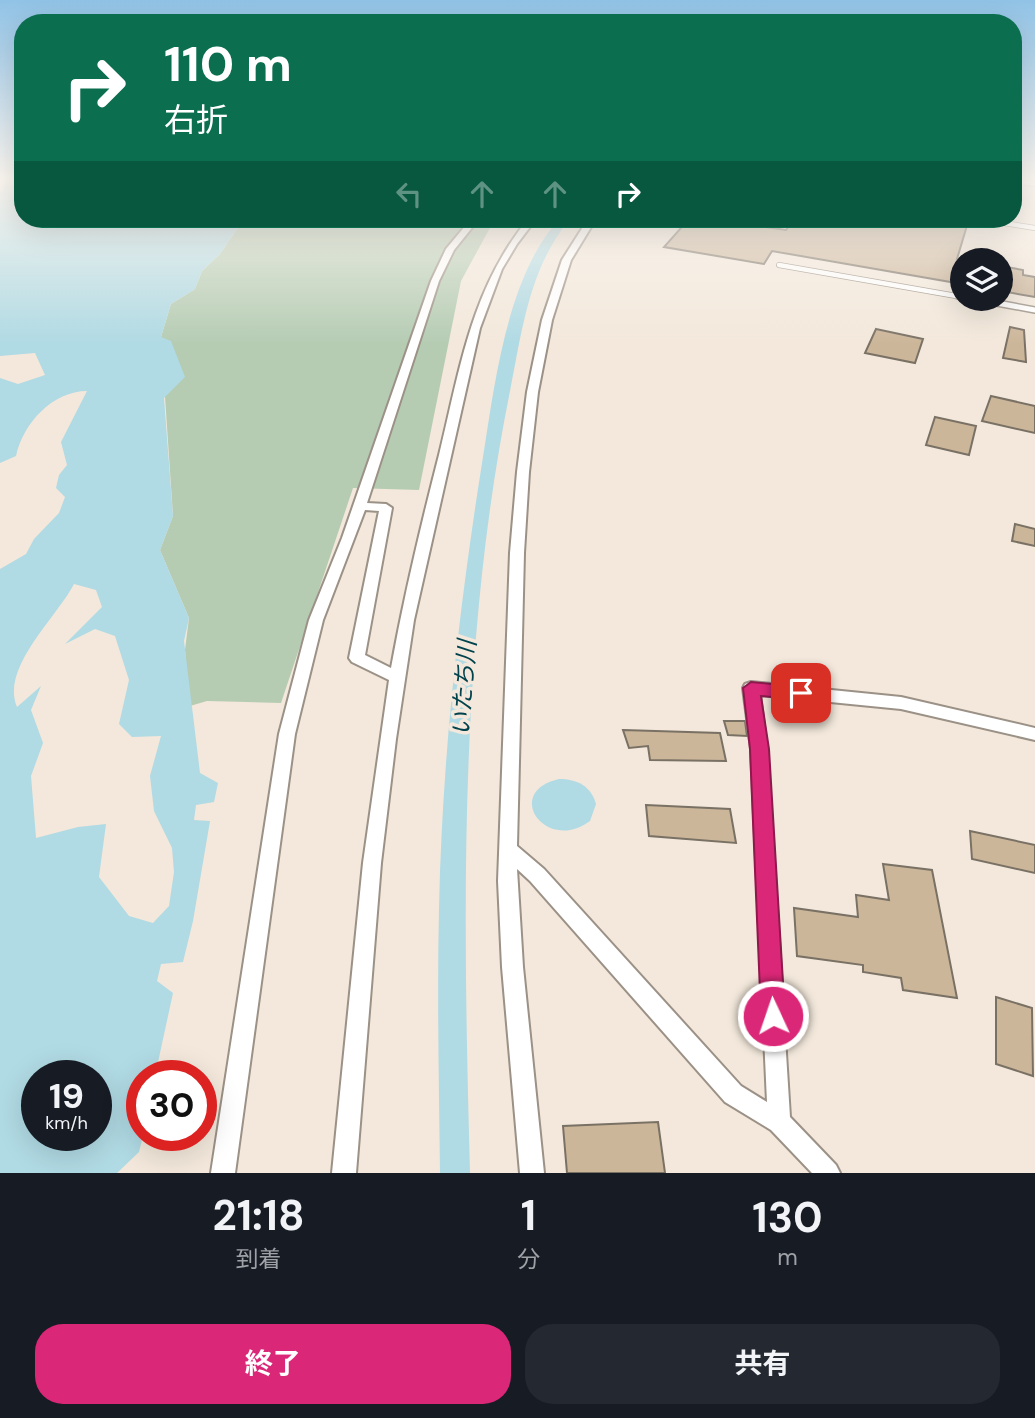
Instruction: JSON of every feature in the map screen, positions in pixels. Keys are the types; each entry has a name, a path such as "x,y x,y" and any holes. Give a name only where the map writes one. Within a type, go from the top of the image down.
{"street":[{"path":"223,1173 287,734 316,620 360,506 435,281 450,249 463,234"},
{"path":"344,1173 359,971 397,677 443,462 476,329 494,276 507,251 520,234"},
{"path":"532,1173 508,897 512,642 527,439 554,290 573,246 582,234"},
{"path":"360,506 386,508 357,658 397,677"},
{"path":"779,1122 759,749 751,688 901,703 1035,734"},
{"path":"509,849 537,875 733,1094 779,1122 828,1173"}],"lane":[{"path":"779,265 950,295"},
{"path":"1013,306 1035,310"}],"green space":[{"path":"234,234 487,234 461,281 419,490 353,488 281,703 207,701 190,706 185,650 189,618 160,550 173,516 161,337 171,304 195,289 202,271 220,254"}],"water":[{"path":"0,234 234,234 220,254 202,271 195,289 171,304 161,337 171,341 185,377 164,398 173,516 160,550 189,618 184,641 200,773 218,783 214,802 196,805 194,820 210,821 193,921 183,962 161,964 157,981 173,993 158,1060 126,1060 126,1151 139,1151 117,1173 0,1173 0,569 26,554 34,539 59,513 65,497 56,488 59,475 67,465 61,442 87,391 74,392 41,411 25,432 16,456 0,463 0,378 18,384 45,375 35,353 0,356","holes":["74,584 96,590 102,607 65,644 95,629 115,636 129,680 119,724 132,737 161,736 150,776 154,811 172,848 174,872 169,906 153,923 129,916 99,877 106,824 78,827 36,838 31,776 43,743 31,710 41,686 17,707 14,692 16,676 33,643"]},
{"name":"いたち川","path":"548,234 559,234 536,279 523,323 493,488 473,683 466,879 470,1173 440,1173 439,909 448,739 459,626 474,513 499,364 515,300"},
{"path":"559,779 572,780 587,788 596,804 590,821 574,829 559,830 546,826 532,807 534,796 542,786"}],"building":[{"path":"676,234 965,234 960,248 950,248 950,282 772,251 764,264 664,247"},
{"path":"1013,268 1023,270 1023,275 1035,277 1035,297 1013,293"},
{"path":"1010,327 1024,330 1026,362 1003,358"},
{"path":"876,329 923,339 915,363 865,353"},
{"path":"991,396 1035,406 1035,433 982,421"},
{"path":"935,417 976,426 969,455 926,445"},
{"path":"1015,524 1035,529 1035,546 1012,541"},
{"path":"724,721 745,721 747,736 728,735"},
{"path":"623,730 720,733 726,761 650,760 648,746 629,748"},
{"path":"646,805 730,809 736,843 649,836"},
{"path":"970,831 1035,845 1035,873 972,859"},
{"path":"883,864 932,870 957,998 903,990 901,978 863,972 863,965 797,956 794,908 858,917 856,895 889,900"},
{"path":"996,997 1032,1008 1033,1076 996,1064"},
{"path":"658,1122 665,1173 567,1173 563,1126"}],"route":[{"path":"773,1016 759,749 751,688 801,693"}]}
